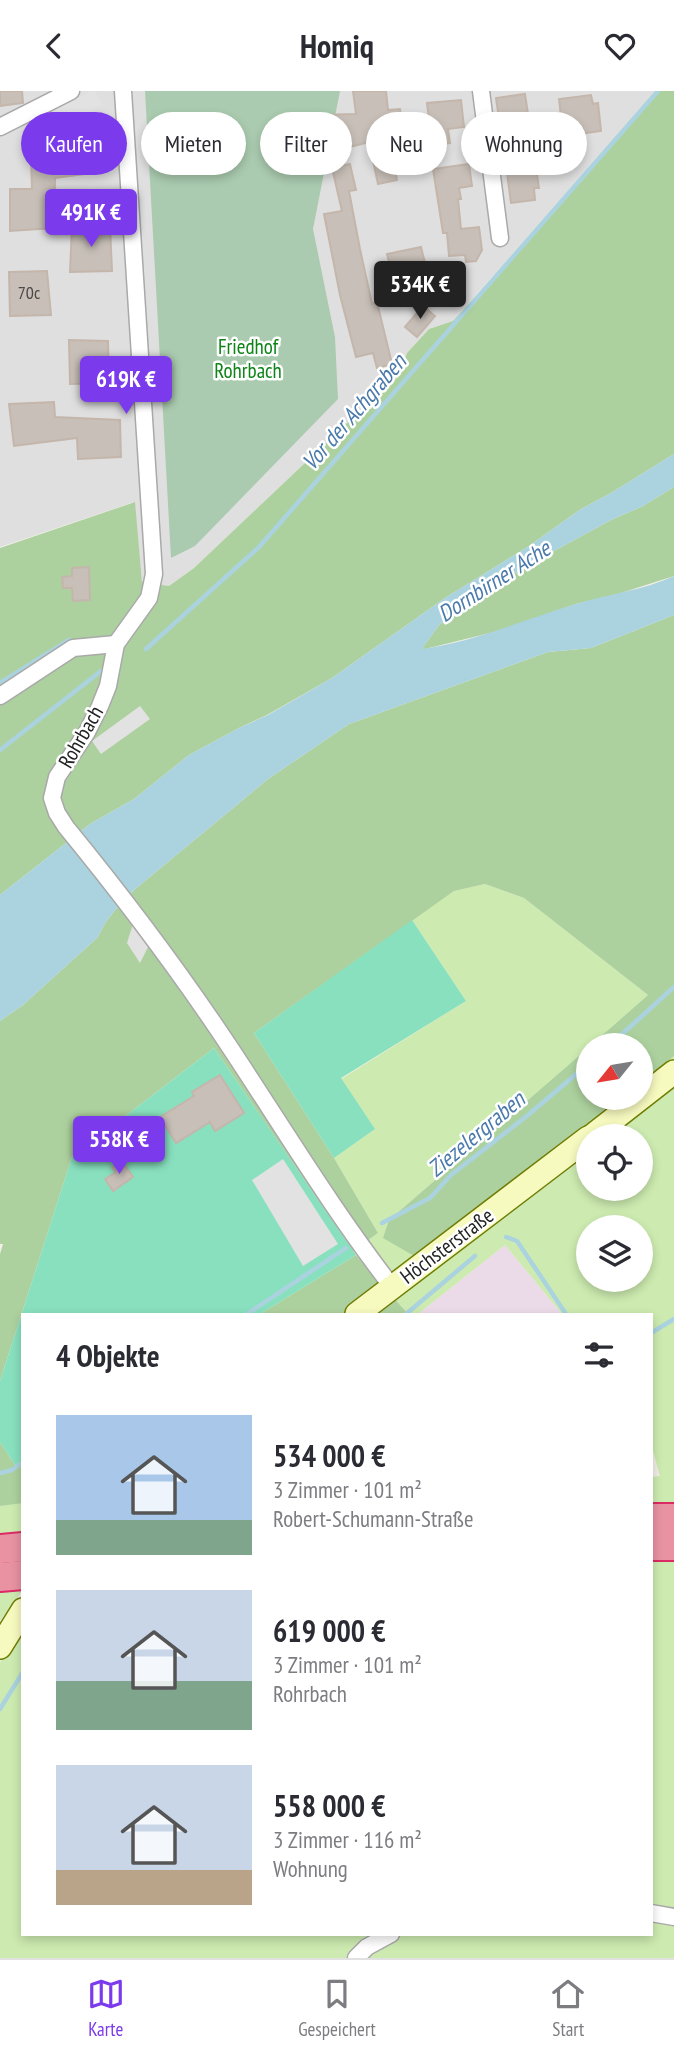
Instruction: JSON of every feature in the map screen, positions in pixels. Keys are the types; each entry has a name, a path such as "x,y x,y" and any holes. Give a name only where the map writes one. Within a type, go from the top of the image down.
{"highway":[{"path":"653,1518 674,1518"},
{"path":"653,1546 674,1546"},
{"path":"0,1549 21,1547"},
{"path":"0,1577 21,1575"}],"main road":[{"name":"Höchsterstraße","path":"607,1124 674,1072"},
{"name":"Höchsterstraße","path":"359,1313 576,1148"},
{"path":"4,1639 21,1613"}],"street":[{"path":"0,127 53,95 71,91"},
{"name":"Rohrbach","path":"123,91 154,574 149,598 116,644 108,686 100,706 87,732 57,778 52,798 57,813 132,908 215,1025 353,1234 393,1288"},
{"path":"481,91 500,238"},
{"path":"0,696 72,649 116,644"},
{"path":"653,1913 674,1917"},
{"path":"356,1958 367,1947 387,1936"}],"shaded area":[{"path":"0,91 656,91 587,169 587,112 461,112 461,175 582,175 453,321 429,329 407,353 398,377 194,568 169,586 142,582 134,502 0,547"},
{"path":"92,91 95,91 103,105 89,112 52,112"},
{"path":"140,706 150,719 101,754 92,741"},
{"path":"133,924 149,945 140,963 127,943"},
{"path":"283,1159 338,1244 303,1266 252,1180"},
{"path":"505,1245 561,1313 419,1313"}],"green space":[{"name":"Friedhof Rohrbach","path":"145,91 340,91 336,112 260,112 260,175 324,175 313,229 335,337 338,399 195,546 171,558 150,175 246,175 246,112 146,112"},
{"path":"656,91 674,91 674,454 581,509 529,546 445,598 332,678 189,755 134,799 90,824 0,895 0,548 135,502 142,582 169,586 194,568 398,377 407,353 429,329 453,321"},
{"path":"674,487 674,576 576,604 502,630 421,650 439,625 481,594 532,563 611,520 643,506"},
{"path":"674,615 674,1056 653,1073 653,1033 605,1033 648,995 524,898 485,884 454,891 254,1033 334,1158 378,1233 353,1251 214,1048 72,1157 0,1381 0,1254 3,1244 0,1244 0,1021 23,1005 98,937 109,917 134,890 268,779 349,724 548,652 591,648"},
{"path":"485,884 524,898 648,995 605,1033 576,1033 576,1058 389,1220 384,1238 415,1256 576,1130 576,1201 653,1201 653,1124 583,1124 600,1110 653,1110 653,1065 674,1047 674,1503 653,1503 653,1477 660,1476 653,1451 653,1313 561,1313 505,1245 419,1313 407,1313 353,1251 378,1233 334,1158 375,1129 341,1079 466,1001 412,920 454,891"},
{"path":"412,920 466,1001 341,1078 375,1129 334,1158 254,1033"},
{"path":"214,1048 356,1255 262,1313 22,1313 72,1157"},
{"path":"576,1058 576,1110 604,1110 586,1124 576,1124 576,1132 414,1256 383,1238 389,1220"},
{"path":"356,1255 407,1313 262,1313"},
{"path":"21,1316 21,1461 15,1465 0,1442 0,1381"},
{"path":"0,1442 15,1465 21,1461 21,1503 0,1506"},
{"path":"21,1502 21,1532 0,1534 0,1506"},
{"path":"653,1560 674,1560 674,1958 0,1958 0,1662 21,1636 21,1936 653,1936"},
{"path":"21,1589 0,1621 0,1591"}],"water":[{"name":"Dornbirner Ache","path":"674,454 674,487 643,506 611,520 532,563 481,594 439,625 422,649 481,636 576,604 651,585 674,576 674,615 591,648 548,652 349,724 268,779 134,890 109,917 98,937 23,1005 0,1021 0,895 90,824 134,799 189,755 268,715 332,678 445,598 529,546 581,509"}],"building":[{"path":"0,91 22,91 23,103 0,106"},
{"path":"353,91 386,91 388,110 400,109 400,112 366,112 366,143 352,146 352,114 356,114"},
{"path":"525,94 528,112 498,112 496,98"},
{"path":"591,95 593,104 598,103 601,131 587,133 587,112 560,112 559,99"},
{"path":"461,100 461,127 448,129 450,143 447,143 447,112 428,112 427,103"},
{"path":"461,165 461,175 470,175 472,186 459,188 461,199 458,199 461,229 479,227 482,250 476,261 466,262 465,255 449,256 447,233 443,233 434,175 447,175 447,167"},
{"path":"352,173 356,190 349,191 360,249 372,304 377,302 392,364 377,368 373,353 356,357 324,214 342,211 334,175 352,175"},
{"path":"32,175 78,175 55,178 54,228 10,231 10,189 32,189"},
{"path":"376,175 396,175 397,180 378,184"},
{"path":"507,175 537,175 539,188 534,188 535,200 511,203"},
{"path":"110,226 112,271 70,272 72,227"},
{"path":"421,247 427,271 393,278 387,254"},
{"path":"47,271 51,315 10,316 9,272"},
{"path":"423,306 435,316 417,337 405,327"},
{"path":"69,340 108,341 109,383 70,384"},
{"path":"54,402 55,417 120,420 121,457 78,459 77,438 14,446 9,404"},
{"path":"89,567 90,600 73,601 72,588 63,588 62,577 72,576 72,568"},
{"path":"220,1075 244,1113 215,1131 210,1122 176,1143 160,1117 194,1096 192,1092"},
{"path":"122,1161 133,1177 113,1191 105,1179 116,1172 112,1168"}],"waterway":[{"name":"Vor der Achgraben","path":"146,649 259,547 658,91"},
{"path":"0,683 69,640"},
{"name":"Vor der Achgraben","path":"0,750 101,671"},
{"name":"Ziezelergraben","path":"623,1033 674,987"},
{"name":"Ziezelergraben","path":"382,1223 430,1198 451,1175 576,1074"},
{"path":"506,1237 517,1241 565,1313"},
{"name":"Ziezelergraben","path":"248,1313 346,1248"},
{"path":"407,1313 475,1256"},
{"path":"653,1332 674,1319"},
{"name":"Ziezelergraben","path":"0,1473 12,1470 21,1463"},
{"path":"0,1709 21,1675"}]}
